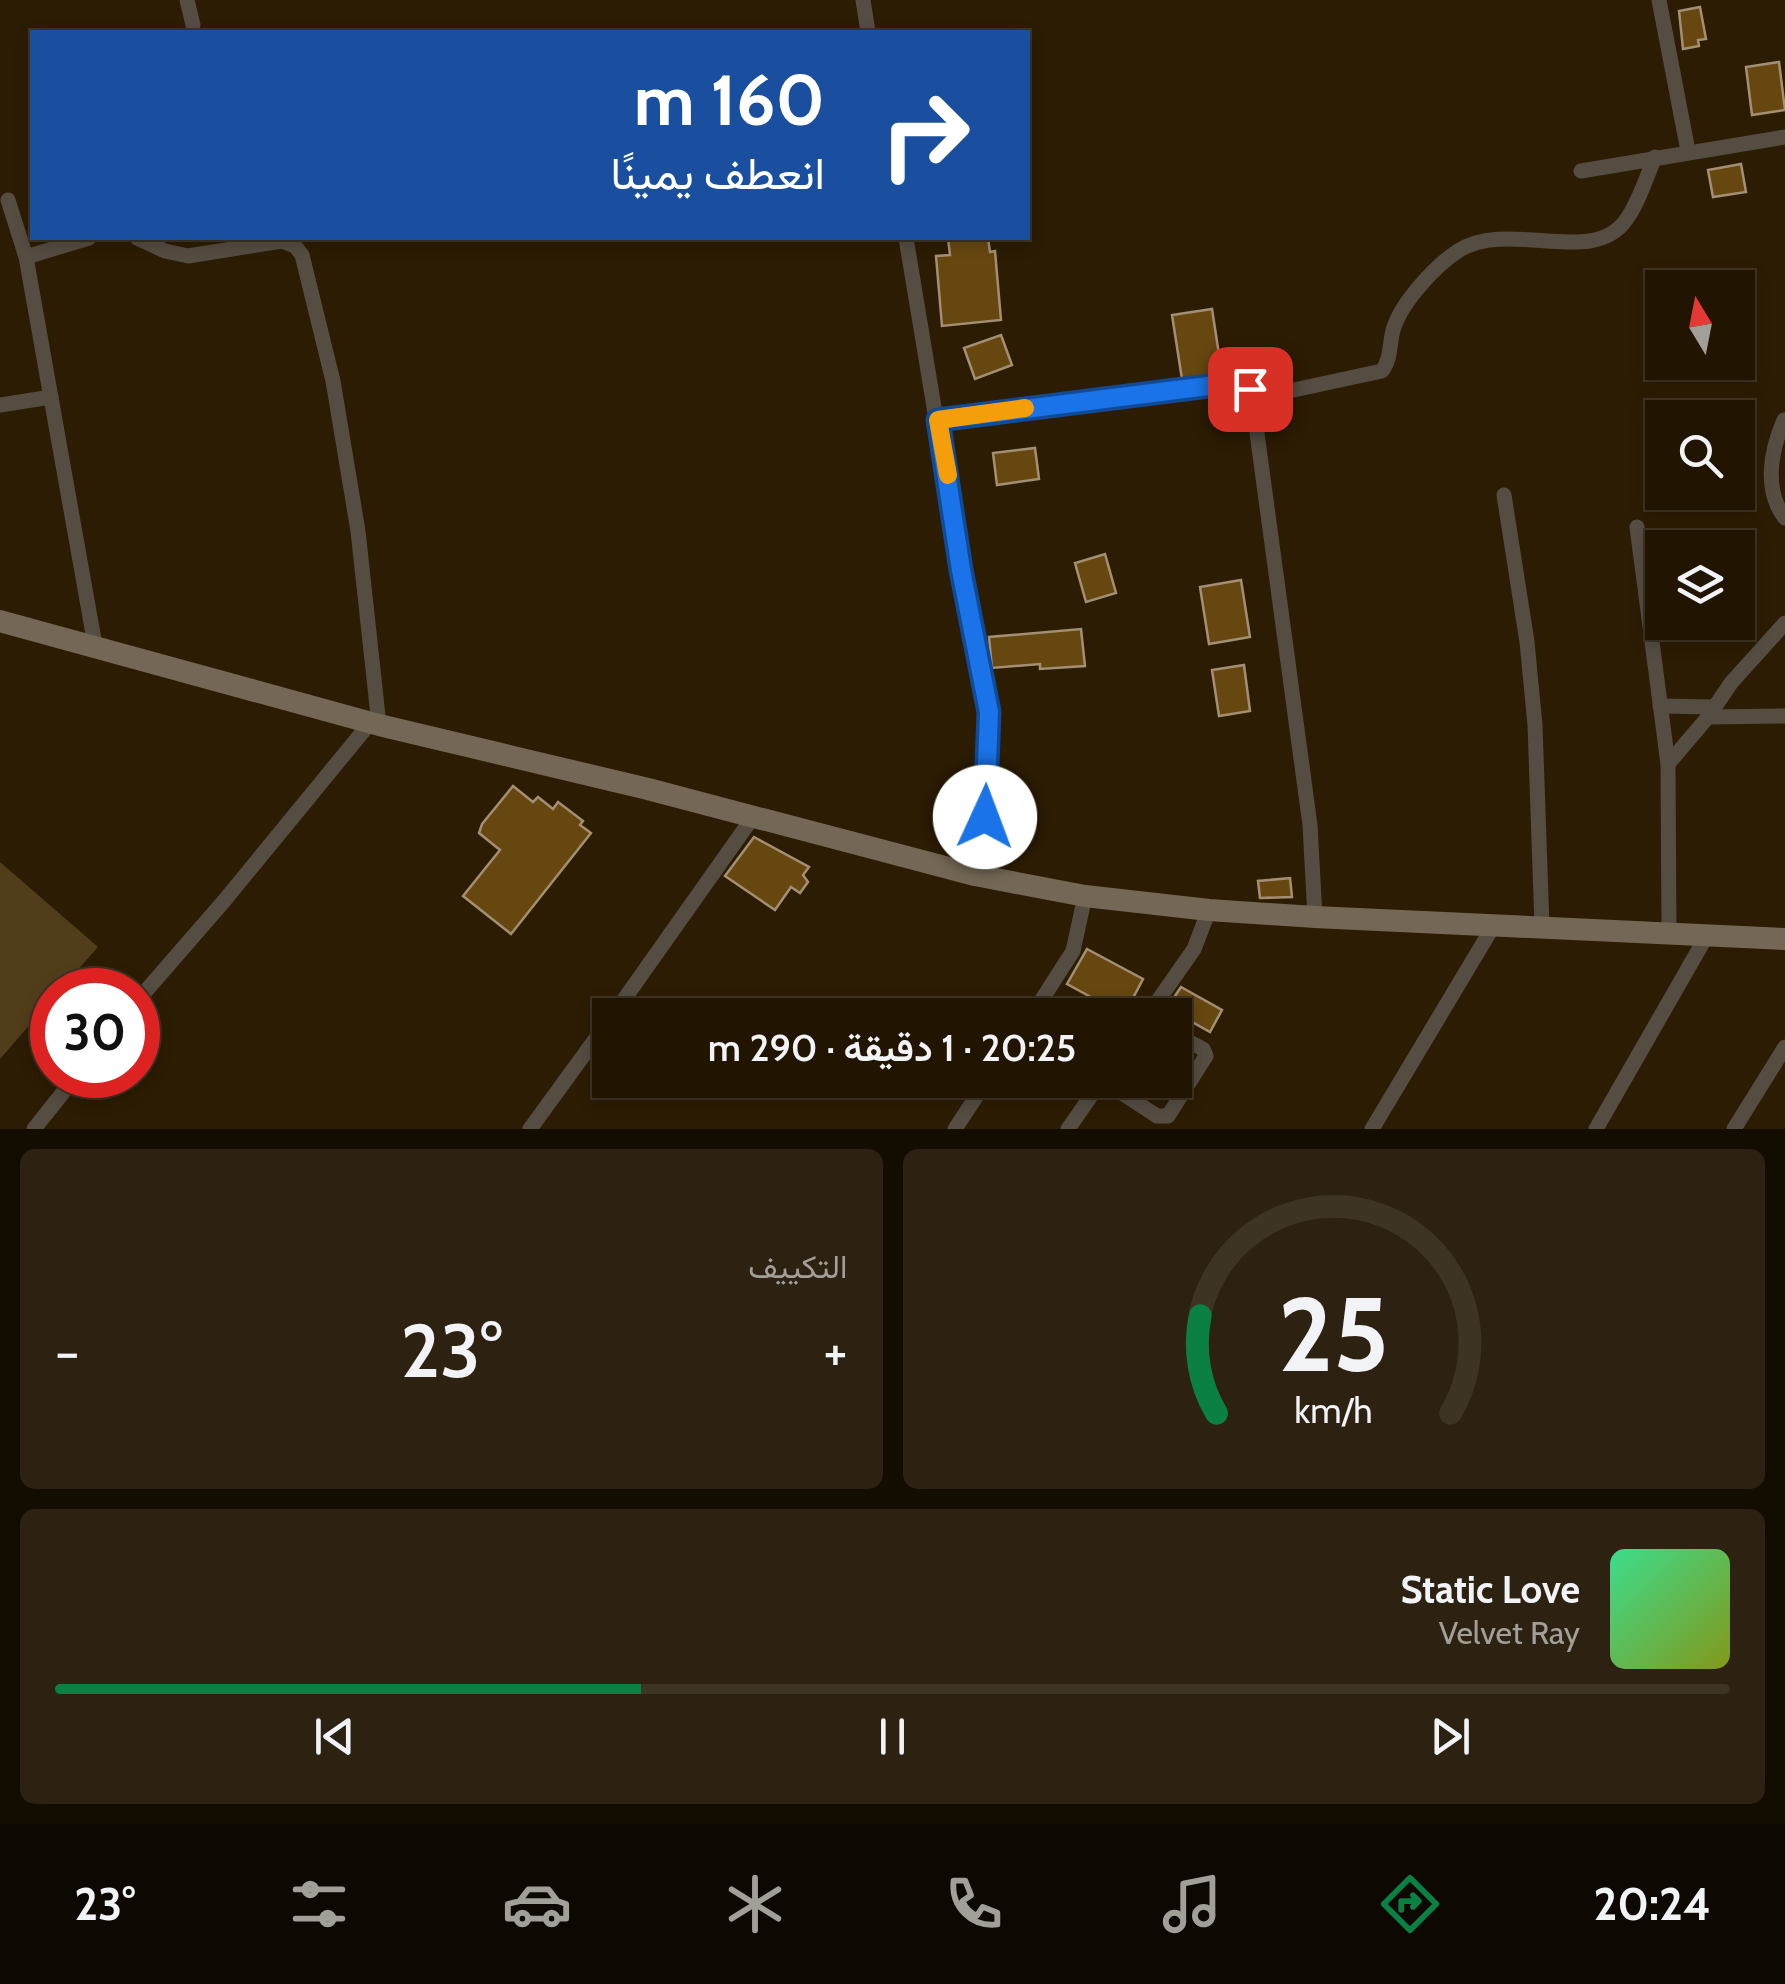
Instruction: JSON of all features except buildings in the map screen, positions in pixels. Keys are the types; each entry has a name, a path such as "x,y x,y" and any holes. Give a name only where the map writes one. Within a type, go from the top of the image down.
{"main road":[{"path":"0,621 374,724 975,875 1085,896 1315,917 1785,939"}],"street":[{"path":"187,0 193,25"},
{"path":"862,0 868,30"},
{"path":"1658,0 1688,151"},
{"path":"1581,171 1785,136"},
{"path":"1252,399 1382,371 1387,365 1395,322 1425,279 1462,248 1510,236 1564,244 1609,236 1631,211 1655,157"},
{"path":"8,200 26,257 95,645"},
{"path":"26,257 82,240"},
{"path":"141,240 188,256 243,242 282,241 295,246 302,255 334,380 358,531 374,724 160,975"},
{"path":"906,240 961,570 989,712 985,817 975,875"},
{"path":"938,420 1246,383 1252,399 1310,825 1315,917"},
{"path":"0,405 51,397"},
{"path":"1784,420 1775,442 1772,494 1785,518"},
{"path":"1504,495 1536,725 1542,926"},
{"path":"1636,527 1668,764 1669,934"},
{"path":"1668,764 1785,622"},
{"path":"1660,706 1785,716"},
{"path":"625,998 753,817"},
{"path":"1043,998 1072,951 1085,896"},
{"path":"1160,998 1188,959 1209,910"},
{"path":"1372,1129 1494,926"},
{"path":"1596,1129 1706,937"},
{"path":"1192,1043 1202,1048 1206,1056 1192,1078"},
{"path":"530,1129 592,1044"},
{"path":"1734,1129 1783,1056"},
{"path":"34,1129 59,1098"},
{"path":"955,1129 975,1098"},
{"path":"1068,1129 1090,1098"},
{"path":"1130,1098 1157,1116 1168,1116 1179,1098"}],"shaded area":[{"path":"0,862 98,947 79,968 30,968 30,1024 0,1059"}],"slow traffic":[{"path":"948,475 938,420 1025,408"}],"route":[{"path":"985,817 989,712 986,683 961,570 938,420 1240,382 1250,389"}]}
